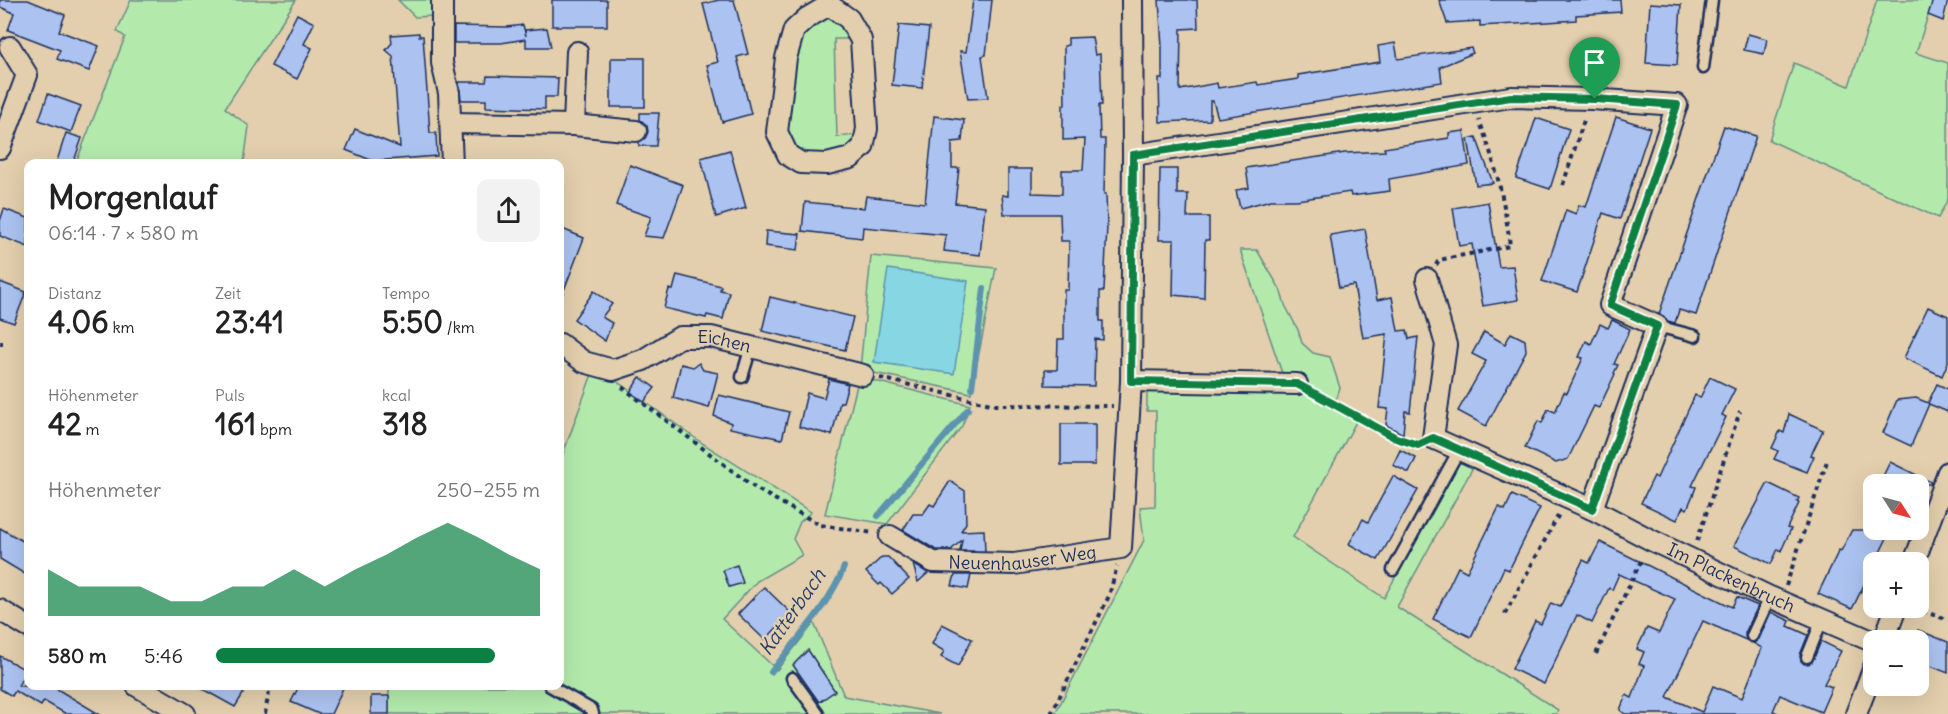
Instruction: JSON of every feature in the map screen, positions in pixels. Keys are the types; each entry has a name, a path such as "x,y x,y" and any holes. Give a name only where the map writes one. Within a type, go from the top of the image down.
{"street":[{"path":"442,0 442,63 449,93 452,159"},
{"name":"Neuenhauser Weg","path":"890,536 933,562 1014,564 1121,548 1131,381 1133,155 1131,0"},
{"path":"829,3 849,19 861,40 867,129 863,147 851,158 827,164 801,163 788,155 777,132 786,58 794,30 829,3"},
{"path":"0,148 27,75 10,47"},
{"path":"574,125 577,52"},
{"path":"1133,155 1511,97 1591,99 1677,105 1610,305 1657,326 1592,509"},
{"path":"451,123 574,125 636,131"},
{"path":"1427,279 1446,345 1433,438"},
{"name":"Eichen","path":"598,368 613,370 626,367 643,360 680,338 711,337 863,375"},
{"path":"564,347 584,362 598,368"},
{"path":"1131,381 1297,384"},
{"name":"Im Plackenbruch","path":"1433,438 1592,509 1690,560 1775,600 1863,637"},
{"path":"1918,552 1948,472"},
{"path":"0,610 24,625"},
{"path":"144,690 185,714"},
{"path":"1856,714 1863,696"}],"lane":[{"path":"1703,68 1712,0"},
{"path":"1657,326 1695,336"},
{"path":"742,377 751,347"},
{"path":"1393,570 1459,450"},
{"path":"1752,636 1775,600"},
{"path":"1807,657 1822,620"},
{"path":"792,678 818,714"},
{"path":"557,690 592,711 593,714"}],"path":[{"path":"1563,185 1591,99"},
{"path":"1427,279 1439,260 1510,246 1507,214 1493,158 1473,102"},
{"path":"598,368 755,488 774,499 820,525 890,536"},
{"path":"863,375 995,405 1129,406"},
{"path":"1297,384 1396,438 1418,445 1433,438"},
{"path":"1690,560 1740,411"},
{"path":"1775,600 1827,461"},
{"path":"1505,614 1568,499"},
{"path":"1596,654 1651,540"},
{"path":"1051,714 1109,596 1121,548"},
{"path":"1929,613 1948,620"},
{"path":"265,714 269,690"}],"green space":[{"path":"131,0 296,0 225,108 249,126 245,159 78,159 125,37 117,31"},
{"path":"398,0 433,0 433,16 415,17"},
{"path":"1877,0 1933,0 1916,53 1948,63 1948,199 1938,218 1769,140 1794,63 1849,86"},
{"path":"824,15 837,18 852,39 834,39 837,137 857,135 847,148 822,156 796,151 787,131 800,34"},
{"path":"1240,250 1257,250 1280,289 1302,343 1313,353 1330,357 1340,388 1335,401 1295,377 1283,376"},
{"path":"871,256 996,268 971,393 860,370"},
{"path":"592,374 612,378 702,443 811,512 800,522 793,539 802,555 757,581 722,619 777,670 814,623 844,696 940,714 389,714 389,690 564,690 564,451"},
{"path":"859,377 970,405 962,426 887,524 825,514"},
{"path":"1147,388 1304,391 1357,420 1293,537 1384,598 1459,460 1473,467 1397,607 1558,710 1556,714 1055,714 1144,540 1140,507 1155,506 1156,411 1147,411"}],"water":[{"path":"888,269 968,281 954,374 874,362"}],"building":[{"path":"0,0 28,0 65,15 59,31 99,46 89,71 57,59 60,50 8,30 14,13 0,7"},
{"path":"552,0 607,0 607,26 552,26"},
{"path":"719,0 734,0 748,54 737,57 751,114 722,122 707,65 718,62 703,4"},
{"path":"973,0 992,0 986,55 982,56 988,98 968,99 960,51 966,52"},
{"path":"1159,0 1197,0 1198,28 1181,29 1180,90 1217,83 1218,88 1257,82 1258,85 1298,79 1298,75 1380,62 1378,46 1395,43 1398,59 1471,48 1473,53 1440,67 1442,82 1218,118 1213,101 1210,101 1210,120 1160,122 1159,79 1162,79 1162,47"},
{"path":"1439,0 1620,0 1621,12 1576,15 1576,20 1480,26 1480,21 1447,23"},
{"path":"1933,0 1948,0 1943,21 1928,15"},
{"path":"1650,3 1681,5 1677,65 1646,63"},
{"path":"297,14 314,23 304,44 312,48 297,79 271,66"},
{"path":"523,25 526,36 525,30 547,28 551,47 526,47 526,39 501,43 454,43 454,26"},
{"path":"899,25 929,28 922,88 892,85"},
{"path":"419,33 419,36 423,36 430,133 436,133 437,156 368,159 346,150 355,129 400,147 393,56 386,50 392,43 391,35"},
{"path":"1748,34 1767,39 1764,54 1744,50"},
{"path":"1092,37 1095,55 1100,54 1102,105 1099,105 1100,139 1105,139 1104,194 1106,194 1107,226 1104,291 1100,291 1100,321 1103,321 1103,340 1095,339 1094,386 1045,385 1045,370 1057,370 1058,339 1064,339 1064,290 1068,290 1069,241 1061,241 1060,214 1004,214 1002,195 1008,196 1008,169 1032,169 1032,193 1062,194 1062,170 1083,170 1085,139 1063,140 1064,46 1068,45 1068,38"},
{"path":"611,58 645,58 645,107 611,107"},
{"path":"487,76 558,78 557,97 545,97 545,109 486,107 486,100 461,100 459,82 486,82"},
{"path":"48,94 81,106 71,132 39,120"},
{"path":"640,113 659,113 656,146 639,146 639,142 648,132 647,126 640,120"},
{"path":"934,116 964,120 962,141 952,142 952,168 959,168 955,203 985,206 980,255 944,251 946,235 863,227 862,238 802,231 805,202 864,208 866,196 925,203"},
{"path":"1616,117 1650,128 1620,219 1603,213 1577,292 1542,281 1566,210 1576,214 1579,205 1586,207"},
{"path":"1536,118 1569,129 1550,189 1516,178"},
{"path":"1724,126 1756,136 1696,315 1679,310 1675,323 1659,314"},
{"path":"1464,131 1469,165 1389,179 1390,191 1351,196 1350,192 1297,200 1271,200 1240,208 1236,190 1249,188 1246,168 1345,153 1385,151 1384,148 1449,138 1449,133"},
{"path":"66,133 82,138 75,159 58,159"},
{"path":"1476,137 1493,183 1476,185 1468,139"},
{"path":"730,150 746,208 716,217 701,158"},
{"path":"630,165 683,185 664,238 644,236 651,217 616,205"},
{"path":"1160,169 1177,169 1177,194 1188,194 1187,217 1209,217 1209,240 1205,240 1204,298 1173,295 1174,240 1159,240"},
{"path":"1488,202 1499,267 1513,266 1518,300 1483,306 1472,244 1459,246 1453,208"},
{"path":"4,209 24,216 24,245 0,236 0,221"},
{"path":"1365,229 1377,300 1392,297 1398,331 1407,330 1409,339 1418,337 1410,412 1405,411 1403,434 1386,425 1388,409 1379,408 1387,334 1363,338 1354,285 1339,288 1330,235"},
{"path":"564,230 584,238 564,290"},
{"path":"766,231 800,234 798,250 765,246"},
{"path":"677,275 721,286 720,290 729,292 723,319 707,315 706,318 664,308 669,289 673,290"},
{"path":"0,282 24,291 24,297 14,323 0,318"},
{"path":"594,291 612,304 602,317 612,323 605,341 574,319"},
{"path":"770,297 853,317 845,350 762,331"},
{"path":"1928,307 1948,316 1948,362 1942,376 1904,358"},
{"path":"1612,320 1630,329 1614,364 1618,365 1615,374 1599,408 1594,406 1568,459 1556,463 1525,448 1538,421 1542,423 1548,409 1555,412 1564,392 1567,393 1583,358 1579,357 1586,341 1591,344 1600,324 1608,328"},
{"path":"1484,332 1505,344 1511,333 1525,340 1526,351 1486,426 1458,411 1486,361 1472,354"},
{"path":"699,363 703,370 718,373 709,408 673,398 681,364 693,367"},
{"path":"640,377 655,388 644,402 630,392"},
{"path":"1710,377 1735,389 1722,415 1726,417 1692,486 1696,487 1687,509 1683,507 1677,520 1641,503 1654,476 1657,478 1695,395 1700,398"},
{"path":"829,379 848,384 843,402 840,402 832,435 799,427 807,393 824,398"},
{"path":"1937,384 1948,389 1948,412 1929,404 1911,446 1883,433 1897,400 1916,398 1928,403"},
{"path":"719,395 789,412 782,439 730,428 731,423 714,416"},
{"path":"1789,414 1823,430 1811,455 1814,456 1807,472 1774,459 1778,451 1772,448 1780,431 1784,433"},
{"path":"1061,424 1095,424 1095,465 1061,465"},
{"path":"1400,450 1416,458 1409,473 1393,465"},
{"path":"1890,462 1915,474 1884,474"},
{"path":"1393,476 1418,490 1378,560 1349,544 1363,519 1368,522"},
{"path":"950,481 965,491 966,523 961,531 984,530 985,551 960,551 962,540 951,550 936,550 903,530 913,514 923,514 930,504 934,506"},
{"path":"1768,483 1799,498 1797,502 1799,503 1787,528 1791,529 1781,551 1778,549 1771,564 1734,546"},
{"path":"1512,495 1540,508 1509,570 1504,568 1471,637 1433,619 1458,567 1467,572 1499,507 1505,510"},
{"path":"0,528 24,542 24,574 0,559"},
{"path":"1852,530 1863,530 1863,540 1886,540 1880,552 1863,552 1863,587 1852,609 1818,594 1839,550 1841,551"},
{"path":"1600,542 1732,607 1737,597 1758,606 1745,633 1746,640 1703,621 1667,697 1702,712 1713,686 1742,698 1762,648 1753,643 1759,639 1771,612 1790,621 1788,626 1808,635 1800,655 1804,664 1812,662 1821,641 1841,651 1824,684 1832,687 1821,712 1780,695 1773,711 1780,714 1625,714 1620,710 1626,695 1632,698 1644,666 1639,664 1644,652 1637,649 1647,628 1659,633 1675,599 1619,574 1612,590 1609,588 1592,623 1577,615 1544,684 1512,669 1535,621 1541,624 1551,603 1560,607 1583,560 1589,563"},
{"path":"882,557 888,557 909,579 892,594 866,572"},
{"path":"913,564 928,573 918,582"},
{"path":"737,565 743,583 729,587 723,570"},
{"path":"955,575 971,575 968,589 952,586"},
{"path":"764,587 791,613 765,640 738,614"},
{"path":"942,624 972,639 958,666 941,657 944,651 932,644"},
{"path":"1929,634 1948,642 1948,673 1929,665"},
{"path":"808,650 835,691 819,702 793,665"},
{"path":"0,656 24,669 18,686 24,686 24,690 59,690 99,714 66,714 44,701 41,706 15,691 12,696 0,689"},
{"path":"204,690 246,690 235,707"},
{"path":"297,690 342,690 331,714 319,714 291,702"},
{"path":"371,696 389,696 389,714 371,714"}],"waterway":[{"name":"Katterbach","path":"972,388 984,288"},
{"name":"Katterbach","path":"878,516 968,409"},
{"name":"Katterbach","path":"771,672 822,608 844,567"}],"route":[{"path":"1511,97 1595,99 1677,105 1610,305 1657,326 1592,509 1433,438 1418,445 1396,438 1297,384 1131,381 1133,155 1511,97"}]}
